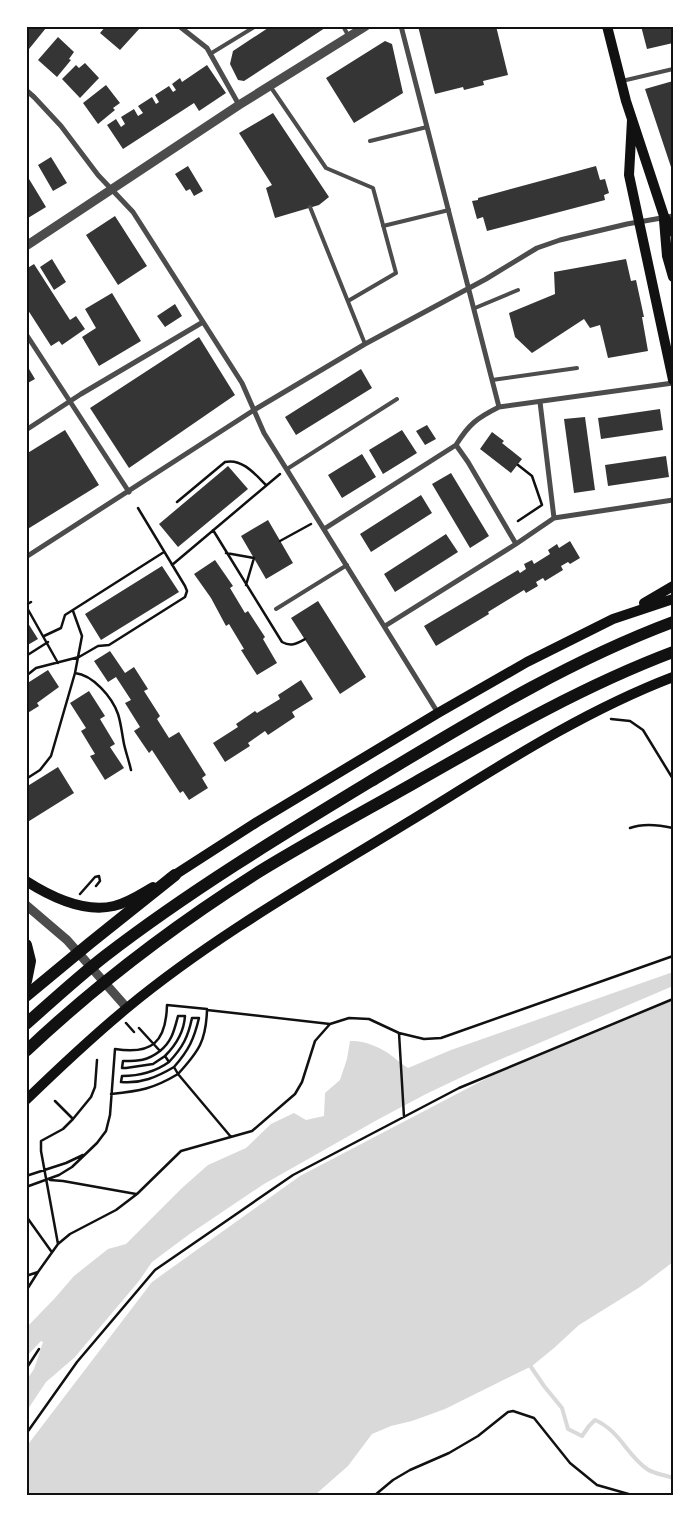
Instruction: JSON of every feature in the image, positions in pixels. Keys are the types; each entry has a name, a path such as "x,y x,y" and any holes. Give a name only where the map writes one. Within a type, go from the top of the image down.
{"highway":[{"path":"26,1024 125,940 241,861 525,690 607,649 673,622"},
{"path":"26,1051 67,1013 170,931 259,872 546,709 610,678 673,652"},
{"path":"26,996 175,875"},
{"path":"26,945 30,961 26,981"}],"main road":[{"path":"607,26 620,82 632,120 673,232"},
{"path":"632,120 629,176 673,381"},
{"path":"668,216 667,256 673,277"},
{"path":"26,881 64,900 81,905 116,906 129,901 175,875 257,822 438,713 527,662 654,598 673,586"},
{"path":"613,619 673,599"},
{"path":"26,1100 88,1041 127,1008 192,959 250,920 542,741 606,706 673,677"}],"street":[{"path":"179,26 207,48 239,105"},
{"path":"26,246 239,105 366,26"},
{"path":"401,26 470,288 499,408"},
{"path":"26,90 61,126 98,174 133,212 242,383 264,433 438,713"},
{"path":"26,557 254,410 365,344 470,288 537,248 560,240 668,216"},
{"path":"26,430 81,394 203,322"},
{"path":"26,334 129,492"},
{"path":"324,529 456,445 466,428 482,415 499,408 673,381"},
{"path":"540,402 554,518"},
{"path":"456,445 516,544"},
{"path":"384,626 516,544 554,518 673,500"},
{"path":"28,906 67,940 127,1008"}],"lane":[{"path":"210,54 256,26"},
{"path":"343,26 349,37"},
{"path":"620,82 673,69"},
{"path":"270,86 326,168 373,188 396,273 348,301"},
{"path":"370,141 427,127"},
{"path":"310,207 365,344"},
{"path":"383,226 449,210"},
{"path":"474,308 518,290"},
{"path":"492,380 577,368"},
{"path":"287,469 397,399"},
{"path":"276,608 347,565"}],"path":[{"path":"177,502 224,462 239,463 252,470 266,485"},
{"path":"518,465 532,476 542,505 518,521"},
{"path":"172,565 287,469"},
{"path":"26,676 36,668 79,658 98,646 109,645 186,597 187,591 138,508"},
{"path":"280,541 319,520"},
{"path":"213,530 282,642 288,646 295,645 305,639"},
{"path":"44,636 61,628 65,614 73,611 164,552"},
{"path":"226,553 254,558 246,585"},
{"path":"31,602 26,605 58,663"},
{"path":"26,779 40,770 51,756 75,673 82,636 73,611"},
{"path":"26,656 48,642"},
{"path":"75,673 83,674 90,678 113,703 118,714 124,747 132,770"},
{"path":"611,719 630,721 643,730 673,779"},
{"path":"630,828 662,826 673,828"},
{"path":"79,895 95,877 99,876 100,881 96,886"},
{"path":"26,1187 60,1175 72,1167 106,1131 110,1115 115,1049 132,1052 145,1049 154,1044 161,1035 166,1019 167,1005 330,1024 349,1018 369,1019 399,1033 424,1039 442,1038 673,956"},
{"path":"26,1434 76,1362 155,1270 293,1175 458,1088 673,999"},
{"path":"111,1094 140,1091 158,1085 178,1074 192,1059 203,1041 207,1025 207,1010"},
{"path":"178,1016 185,1016 180,1036 174,1047 165,1056 153,1064 122,1068 123,1061 138,1062 150,1059 169,1044 178,1016"},
{"path":"192,1018 199,1018 195,1037 187,1053 174,1067 148,1080 131,1083 121,1082 122,1076 136,1076 159,1069 169,1062 179,1051 188,1035 192,1018"},
{"path":"126,1023 134,1032"},
{"path":"26,1291 58,1244 70,1234 116,1210 137,1194 182,1150 252,1131 295,1094 302,1082 316,1041 330,1024"},
{"path":"139,1028 160,1051"},
{"path":"399,1033 404,1117"},
{"path":"165,1056 169,1062"},
{"path":"58,1244 41,1141 63,1129 74,1119 91,1096 95,1087 97,1060"},
{"path":"174,1067 231,1137"},
{"path":"55,1101 74,1119"},
{"path":"26,1176 66,1163 87,1153"},
{"path":"46,1180 62,1180 137,1194"},
{"path":"26,1216 52,1251"},
{"path":"26,1276 38,1272"},
{"path":"26,1370 39,1349"},
{"path":"375,1495 393,1480 478,1436 508,1412 513,1411 534,1418 570,1463 597,1485 632,1495"}],"shaded area":[{"path":"673,972 673,986 485,1066 426,1094 264,1184 191,1233 152,1262 139,1281 74,1358 46,1382 26,1412 26,1381 34,1369 43,1342 41,1341 26,1357 26,1328 74,1276 108,1249 126,1244 208,1165 246,1148 271,1124 294,1113 306,1120 324,1116 325,1093 340,1080 347,1059 350,1041 370,1044 380,1048 408,1068 451,1050"},
{"path":"673,999 673,1262 640,1287 579,1325 532,1366 445,1409 372,1434 348,1466 315,1495 26,1495 26,1447 152,1282 300,1176 493,1075"}],"building":[{"path":"26,26 43,26 46,28 29,49 26,46"},
{"path":"106,26 138,26 140,28 120,50 100,33"},
{"path":"271,26 328,26 244,81 238,80 230,64 233,51"},
{"path":"418,26 496,26 508,75 483,81 484,85 464,90 463,87 435,94"},
{"path":"641,26 673,26 673,43 647,49"},
{"path":"58,37 74,52 69,59 71,60 57,77 38,60"},
{"path":"385,41 392,44 403,93 354,123 326,78"},
{"path":"85,63 99,78 80,98 62,79 76,65 79,68"},
{"path":"207,65 226,93 199,111 194,103 123,149 107,125 116,119 121,127 125,124 121,117 134,109 138,116 143,113 138,106 152,97 156,104 159,102 155,95 169,86 173,92 176,90 172,84 180,78 182,82"},
{"path":"673,81 673,170 672,170 645,89"},
{"path":"106,85 120,103 113,108 115,110 98,124 83,103"},
{"path":"273,113 329,197 319,205 275,218 266,188 272,185 239,133"},
{"path":"51,157 67,183 53,191 38,165"},
{"path":"188,166 203,191 194,196 190,189 186,191 175,174"},
{"path":"596,166 600,180 605,179 609,193 604,195 605,200 487,231 483,217 477,219 472,201 478,200 478,198"},
{"path":"26,174 46,207 28,218 26,216"},
{"path":"115,216 147,266 118,285 86,235"},
{"path":"52,259 66,282 54,290 40,267"},
{"path":"626,259 631,281 636,280 644,317 642,317 648,351 608,358 600,325 590,328 584,319 532,353 515,337 509,313 555,294 554,272"},
{"path":"34,264 70,320 76,316 85,329 62,345 59,341 51,346 26,307 26,269"},
{"path":"112,293 141,341 99,366 82,337 96,328 85,309"},
{"path":"175,304 182,316 165,327 157,316"},
{"path":"199,337 235,395 129,468 90,408"},
{"path":"26,364 35,379 26,384"},
{"path":"361,369 372,388 296,435 285,417"},
{"path":"660,409 663,430 601,439 598,418"},
{"path":"585,417 595,490 574,493 564,419"},
{"path":"427,425 436,439 425,445 416,431"},
{"path":"65,430 99,485 26,530 26,454"},
{"path":"402,430 417,453 383,474 369,450"},
{"path":"492,432 522,459 511,473 480,449"},
{"path":"362,454 376,477 342,498 328,475"},
{"path":"666,456 669,477 608,486 605,465"},
{"path":"228,466 248,489 178,547 159,524"},
{"path":"451,473 489,536 470,548 432,484"},
{"path":"421,495 432,513 371,552 360,534"},
{"path":"268,520 293,563 266,579 241,536"},
{"path":"446,534 458,552 395,592 384,574"},
{"path":"570,541 580,558 570,564 568,562 561,566 563,570 545,581 543,578 536,582 538,586 526,593 524,590 436,646 424,626 518,570 520,573 526,569 524,564 532,560 534,564 550,554 548,550 557,544 559,548"},
{"path":"215,560 233,586 230,588 245,613 248,611 265,637 263,639 277,663 257,675 241,650 244,649 229,624 226,626 211,598 194,574"},
{"path":"162,566 179,592 101,640 85,614"},
{"path":"318,601 366,677 340,694 291,618"},
{"path":"26,620 38,639 26,646"},
{"path":"110,651 125,673 134,667 148,689 144,691 160,716 157,719 169,738 179,732 206,775 202,778 208,788 189,800 183,791 180,793 152,750 149,753 134,731 140,727 125,703 131,700 116,677 108,682 94,661"},
{"path":"48,670 59,687 37,703 39,706 26,714 26,684"},
{"path":"301,680 313,699 292,712 295,717 268,735 265,731 248,743 250,746 225,762 213,743 238,727 236,724 255,711 257,713 280,699 278,695"},
{"path":"89,691 105,716 100,719 115,744 110,747 124,768 105,780 90,756 95,754 81,731 86,728 70,703"},
{"path":"58,767 74,793 26,823 26,787"}],"waterway":[{"path":"529,1364 562,1408 568,1429 582,1436 595,1420 611,1430 647,1469 673,1478"}]}
